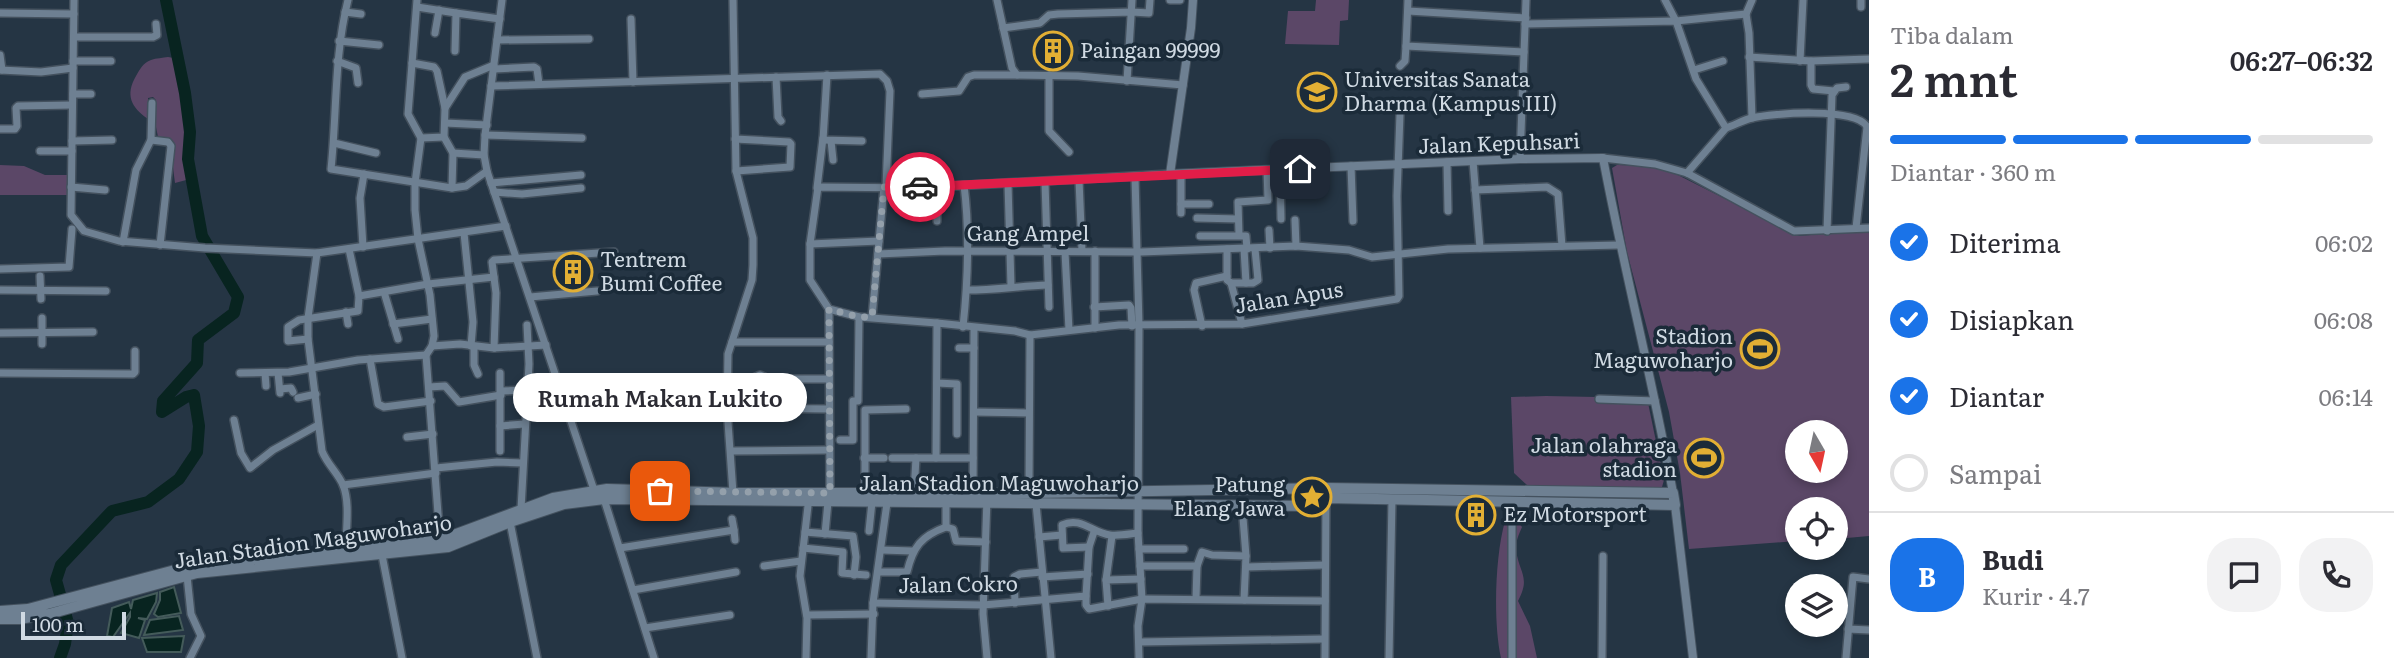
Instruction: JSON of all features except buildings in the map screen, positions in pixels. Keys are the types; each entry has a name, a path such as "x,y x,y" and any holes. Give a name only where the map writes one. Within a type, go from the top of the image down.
{"main road":[{"name":"Jalan Stadion Maguwoharjo","path":"829,498 865,493 914,493 1035,499 1138,491 1301,489 1392,499 1675,505"},
{"path":"1301,489 1301,506"},
{"name":"Jalan Stadion Maguwoharjo","path":"74,603 175,570 209,564 346,554 383,555 448,547 594,490 636,494 809,497"},
{"path":"1545,491 1545,502"},
{"name":"Jalan Stadion Maguwoharjo","path":"4,615 74,603 187,576 440,540 521,509 563,500 604,499 636,494 733,493 887,503 946,503 973,498"},
{"name":"Jalan Stadion Maguwoharjo","path":"1035,499 1076,505 1301,506 1313,505 1326,493 1673,493"},
{"path":"1673,493 1675,505"}],"street":[{"path":"74,0 71,215 91,234 123,242 317,253 506,226"},
{"path":"348,0 339,41 331,169 452,188 466,186 487,171"},
{"path":"502,0 485,135 484,155 487,171 594,490"},
{"path":"733,0 736,171 753,238 752,280 728,354 727,408 733,493"},
{"path":"997,0 1012,68 1018,75"},
{"path":"1127,81 1132,0"},
{"path":"1003,28 1040,23 1049,15 1150,13 1150,0"},
{"path":"1170,0 1180,0"},
{"path":"817,188 916,188 1170,174 1191,28 1192,0"},
{"path":"1400,66 1405,61 1408,0"},
{"path":"1520,159 1527,0"},
{"path":"1665,0 1676,21 1696,79 1726,128"},
{"path":"1752,0 1746,13 1752,118"},
{"path":"1800,61 1803,0"},
{"path":"440,540 426,355 432,346 432,319 418,239 415,183 421,138 408,114 417,3 439,10 500,19"},
{"path":"435,33 439,10"},
{"path":"1408,11 1526,21 1676,21 1746,13"},
{"path":"345,12 361,13"},
{"path":"0,13 74,14"},
{"path":"455,51 456,13"},
{"path":"631,19 633,82"},
{"path":"74,37 153,37 157,34 156,24"},
{"path":"497,40 589,38"},
{"path":"339,41 379,45"},
{"path":"1406,46 1524,52"},
{"path":"0,55 1,70 32,72 111,61"},
{"path":"1749,57 1800,61 1869,59"},
{"path":"337,61 356,68 358,83"},
{"path":"1694,70 1723,61"},
{"path":"1811,61 1813,89 1834,91 1846,87"},
{"path":"412,63 434,67 438,71 444,108 444,137 453,153 452,188"},
{"path":"444,108 465,77 494,67 534,67 537,69 539,84"},
{"path":"491,86 877,73 887,81 890,91 890,129 872,317"},
{"path":"825,534 829,498 829,309 809,277 827,75"},
{"path":"922,94 959,91 968,77 974,75 1049,75 1182,85"},
{"path":"1049,75 1049,131 1069,152"},
{"path":"776,77 778,117 781,121"},
{"path":"1827,231 1834,91"},
{"path":"72,94 90,94"},
{"path":"123,242 136,170 151,140 152,103"},
{"path":"0,129 15,129 18,106 72,105"},
{"path":"1687,173 1726,128 1752,118 1813,113 1863,121 1867,127 1856,228"},
{"path":"1398,254 1400,114"},
{"path":"445,123 487,125"},
{"path":"485,135 582,138"},
{"path":"421,138 444,137"},
{"path":"823,138 831,141 862,141"},
{"path":"735,139 791,144 790,167 736,171"},
{"path":"151,140 169,142 171,146 160,244"},
{"path":"72,141 112,141"},
{"path":"831,141 833,160"},
{"path":"334,143 376,153"},
{"path":"40,151 72,151"},
{"path":"453,153 484,155"},
{"path":"1603,158 1656,164 1687,173 1794,231 1869,228"},
{"name":"Jalan Kepuhsari","path":"1170,174 1603,158 1619,245 1636,309 1673,493"},
{"path":"1473,161 1480,248"},
{"path":"1447,162 1448,211"},
{"path":"1351,166 1353,221"},
{"path":"1239,234 1238,202 1268,200 1267,170"},
{"path":"1280,170 1282,219"},
{"path":"363,247 360,198 364,174"},
{"path":"1181,174 1181,213"},
{"path":"491,183 581,175"},
{"path":"1135,177 1138,533 1142,599 1139,658"},
{"path":"1079,180 1082,251"},
{"path":"1045,181 1048,307"},
{"path":"1008,184 1012,286"},
{"path":"963,327 967,290 968,217 964,185"},
{"path":"937,186 937,220"},
{"path":"71,187 105,190"},
{"path":"1475,190 1547,187 1553,190 1559,196 1562,246"},
{"path":"494,192 522,194 581,188"},
{"path":"915,212 916,188"},
{"path":"1181,204 1209,204"},
{"path":"1197,218 1238,219"},
{"path":"1295,220 1296,246"},
{"path":"0,269 69,267 72,229"},
{"path":"1269,230 1270,248"},
{"path":"464,233 473,322 474,365 478,374"},
{"path":"1200,236 1246,236 1258,280 1253,283 1229,280 1198,281 1194,286 1202,326"},
{"path":"810,244 878,241"},
{"name":"Gang Ampel","path":"878,254 1296,246 1349,250 1372,257 1480,248 1619,245"},
{"path":"308,339 288,341 288,329 297,321 359,309 359,296 349,249"},
{"path":"1227,249 1229,280 1242,324"},
{"path":"1246,283 1248,249"},
{"path":"1095,251 1095,328"},
{"path":"1065,252 1069,330"},
{"path":"317,253 308,318 308,339 322,451 343,485 346,554"},
{"path":"494,348 494,260 614,253"},
{"name":"Jalan Apus","path":"829,309 859,317 1015,331 1030,335 1135,325 1242,324 1397,299 1398,254"},
{"path":"40,276 41,299"},
{"path":"359,296 428,284 494,277"},
{"path":"967,290 1048,285"},
{"path":"0,290 107,291"},
{"path":"530,297 597,291"},
{"path":"384,292 398,339"},
{"path":"1094,307 1129,305 1135,325"},
{"path":"346,313 348,324"},
{"path":"853,440 853,401 858,401 859,317"},
{"path":"42,318 42,344"},
{"path":"393,324 432,319"},
{"path":"936,458 937,323"},
{"path":"521,509 529,364 527,326"},
{"path":"973,498 974,328"},
{"path":"0,333 93,332"},
{"path":"1030,335 1029,486 1035,499 1051,658"},
{"path":"732,342 829,342"},
{"path":"432,346 460,344 494,348 546,345"},
{"path":"959,348 974,348"},
{"path":"0,373 132,374 135,372 135,351"},
{"path":"240,373 278,373 370,359 426,355"},
{"path":"370,359 378,404 384,407 430,401"},
{"path":"265,373 266,386"},
{"path":"278,373 280,391 291,388 295,395 316,394"},
{"path":"500,373 500,451"},
{"path":"727,380 751,379 760,375 769,379 829,379"},
{"path":"937,383 957,384 957,434"},
{"path":"429,387 445,386 459,402 527,390"},
{"path":"1599,399 1655,401"},
{"path":"727,408 829,409"},
{"path":"865,493 865,410 906,409"},
{"path":"974,412 1029,413"},
{"path":"234,420 241,453 250,468 273,450 318,425"},
{"path":"500,426 524,424"},
{"path":"407,437 433,434"},
{"path":"840,440 863,439"},
{"path":"731,451 829,450"},
{"path":"864,458 973,458"},
{"path":"914,493 916,458"},
{"path":"343,485 497,462 522,463"},
{"path":"1325,658 1326,493"},
{"path":"806,658 807,615 800,576 809,497"},
{"path":"987,498 983,605 987,658"},
{"path":"604,499 654,658"},
{"path":"1389,658 1392,499"},
{"path":"1512,501 1512,658"},
{"path":"869,531 872,502"},
{"path":"871,658 873,603 887,503"},
{"path":"946,503 946,527"},
{"path":"1076,505 1076,522"},
{"path":"1241,505 1246,555 1244,600"},
{"path":"1675,505 1693,658"},
{"path":"732,519 735,540"},
{"path":"510,522 537,658"},
{"path":"1089,547 1063,549 1062,525 1076,522 1086,524 1094,532 1111,536 1138,533"},
{"path":"879,572 906,573 912,551 935,531 946,527 953,529 956,541 986,542"},
{"path":"620,548 734,530"},
{"path":"805,532 853,536 856,557 854,575"},
{"path":"1094,532 1089,547 1086,605 1089,609 1142,599 1325,601"},
{"path":"1039,537 1062,535"},
{"path":"1108,606 1106,580 1111,536"},
{"path":"803,548 843,552 842,573 866,575"},
{"path":"1139,549 1184,549"},
{"path":"882,550 912,551"},
{"path":"1196,598 1197,566 1202,552 1246,555"},
{"path":"383,555 402,658"},
{"path":"1602,658 1603,556"},
{"path":"764,566 801,561"},
{"path":"1246,567 1324,565"},
{"path":"1140,566 1197,566"},
{"path":"633,590 736,572"},
{"path":"1015,603 1014,577 1020,574 1088,574"},
{"path":"187,576 191,614 201,636 190,658"},
{"path":"1869,579 1853,578 1848,629 1869,630"},
{"path":"1106,580 1140,579"},
{"name":"Jalan Cokro","path":"873,603 983,605 1086,596"},
{"path":"807,615 874,614"},
{"path":"645,628 730,615"},
{"path":"1846,658 1847,637"},
{"path":"1139,642 1324,639"}],"shaded area":[{"path":"1316,0 1349,0 1348,20 1340,21 1339,45 1285,44 1288,11 1315,11"},
{"path":"174,58 187,121 186,161 190,179 175,183 169,137 158,137 155,122 156,100 153,97 148,98 148,119 137,110 130,95 139,71 148,61"},
{"path":"0,165 24,166 45,175 70,175 68,195 0,195"},
{"name":"Stadion Maguwoharjo","path":"1617,165 1660,166 1799,236 1869,230 1869,536 1848,538 1848,497 1785,497 1785,542 1689,549 1669,412 1627,252 1612,168"},
{"path":"1511,397 1647,398 1664,480 1662,487 1655,490 1528,486 1514,473"},
{"path":"1514,517 1522,527 1516,547 1524,586 1518,601 1530,626 1537,658 1501,658 1498,644 1496,608 1499,552 1505,521"},
{"path":"174,587 181,613 158,617 154,614 160,600 160,592"},
{"path":"157,593 156,602 147,619 138,618 145,620 139,638 121,633 130,613 113,637 107,636 112,608 129,602 131,609 133,600"},
{"path":"179,616 183,630 144,635 150,620"},
{"path":"184,636 181,652 147,652 142,638"}],"waterway":[{"path":"60,658 68,623 56,580 61,565 112,511 148,502 179,479 197,452 199,426 194,395 162,412 163,401 197,363 198,340 234,313 238,297 202,236 188,159 190,132 185,93 166,0"}],"way so far":[{"path":"660,491 830,493 829,309 859,317 872,317 884,187 920,187"}],"place":[{"name":"Paingan 99999","path":"1053,51"},
{"name":"Universitas Sanata Dharma (Kampus III)","path":"1317,92"},
{"name":"Tentrem Bumi Coffee","path":"573,272"},
{"name":"Stadion Maguwoharjo","path":"1760,349"},
{"name":"Jalan olahraga stadion","path":"1704,458"},
{"name":"Rumah Makan Lukito","path":"660,491"},
{"name":"Patung Elang Jawa","path":"1312,497"},
{"name":"Ez Motorsport","path":"1476,515"}],"route":[{"path":"920,187 1300,169"}]}
